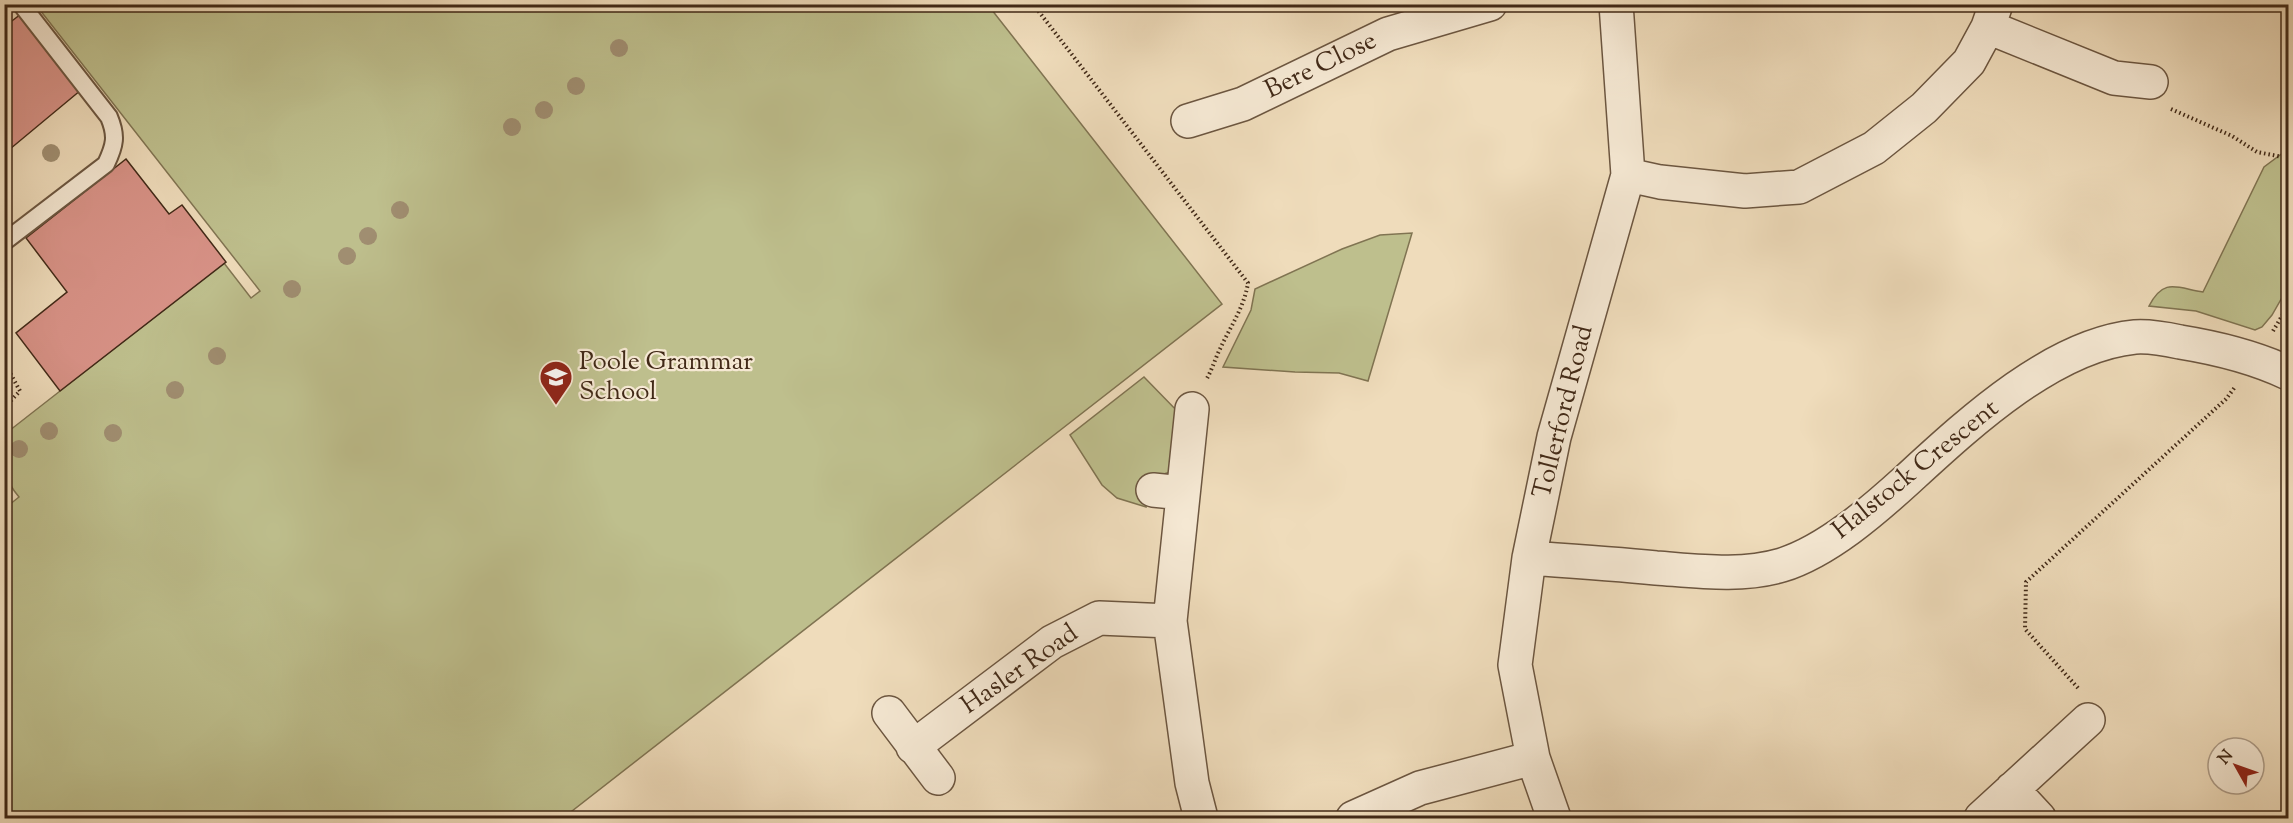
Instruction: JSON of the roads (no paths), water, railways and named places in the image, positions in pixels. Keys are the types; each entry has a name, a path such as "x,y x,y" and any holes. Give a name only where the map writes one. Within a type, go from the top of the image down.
{"street":[{"name":"Bere Close","path":"1188,121 1243,104 1389,34 1490,4"},
{"name":"Tollerford Road","path":"1554,819 1533,758 1515,665 1529,558 1554,437 1628,175 1616,4"},
{"path":"1628,175 1660,182 1745,191 1799,187 1874,148 1924,108 1969,62 1992,16 2114,78 2151,82"},
{"name":"Halstock Crescent","path":"1529,558 1714,573 1750,572 1783,565 1835,539 1888,498 1949,441 2022,384 2058,362 2096,346 2136,337 2166,339 2215,348 2254,359 2289,373"},
{"path":"1192,409 1168,491 1170,621 1192,783 1201,819"},
{"name":"Hasler Road","path":"914,747 1052,642 1077,628 1099,618 1170,621"},
{"path":"889,713 938,778"},
{"path":"1981,819 2088,720"},
{"path":"1353,819 1420,788 1533,758"},
{"path":"2012,789 2039,819"}],"lane":[{"path":"4,242 106,164 113,148 115,130 109,117 21,4"}],"place":[{"name":"Poole Grammar School","path":"556,406"}]}
